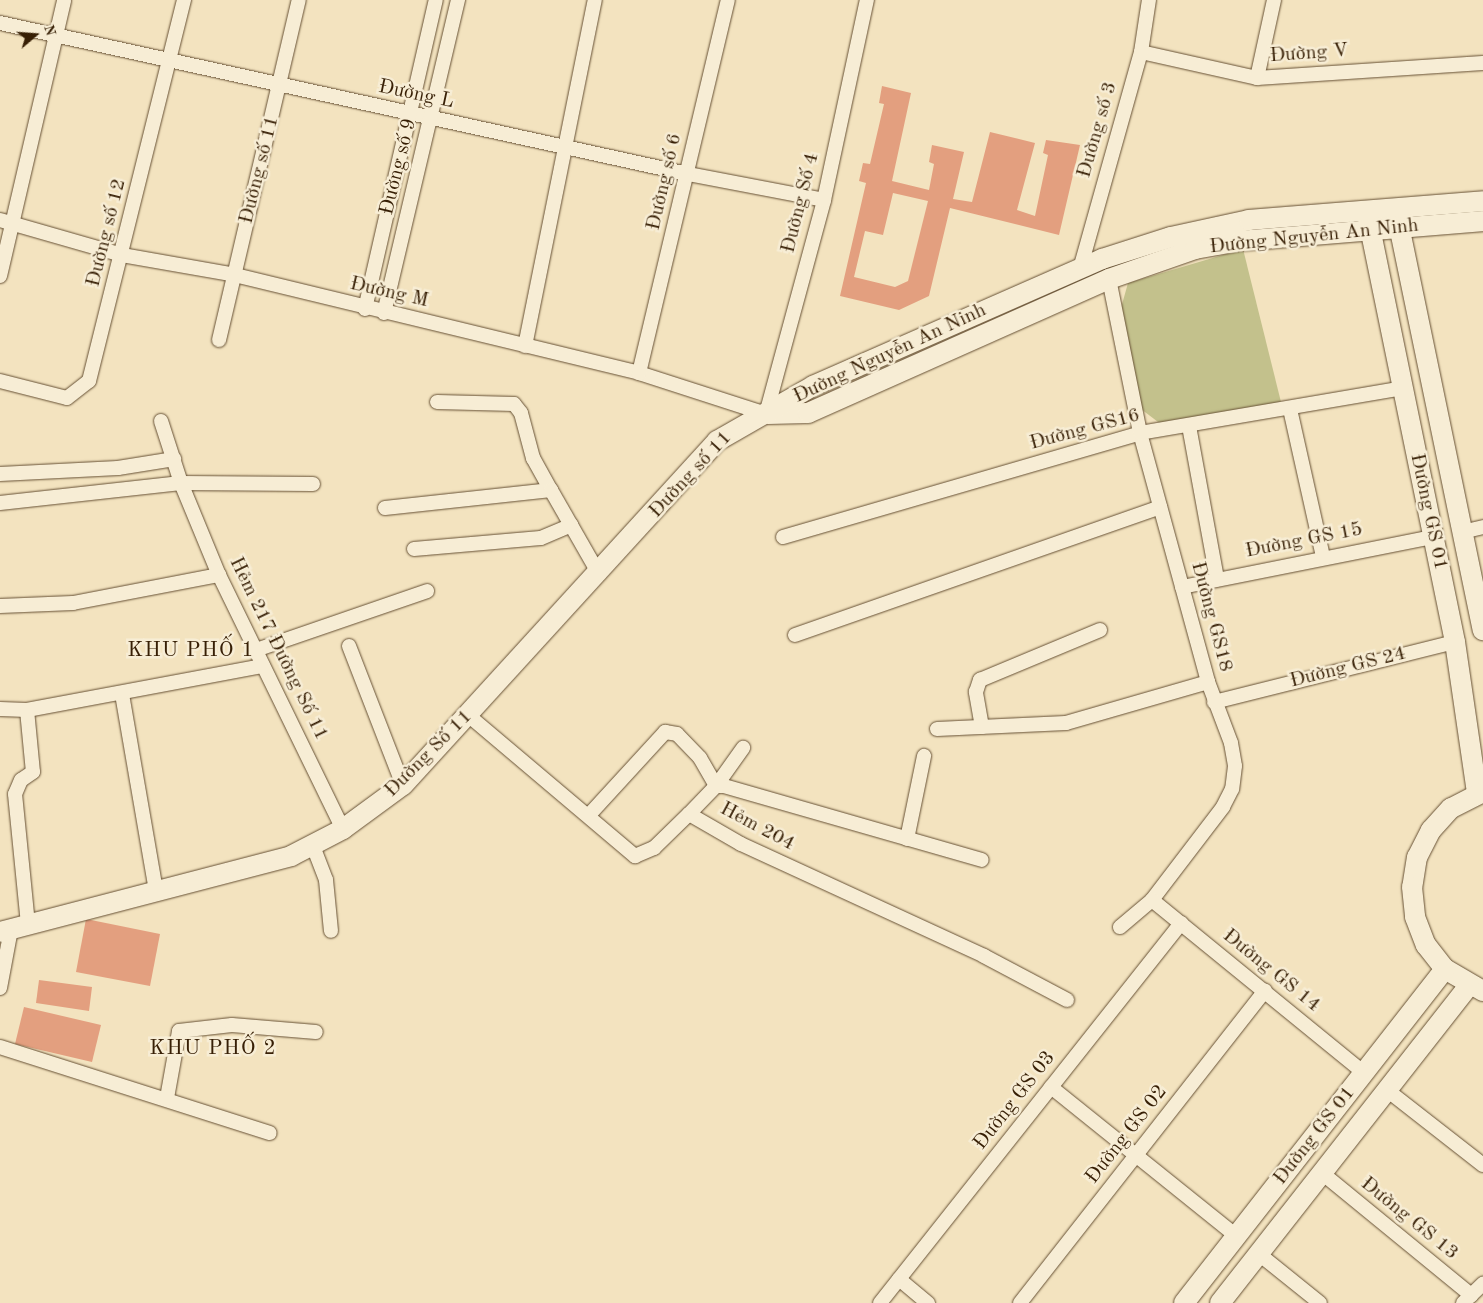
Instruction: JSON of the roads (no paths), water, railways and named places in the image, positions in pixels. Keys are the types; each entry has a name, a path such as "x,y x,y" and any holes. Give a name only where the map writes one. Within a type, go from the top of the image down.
{"main road":[{"name":"Đường Nguyễn An Ninh","path":"766,414 813,386 1102,259 1226,224 1483,201"},
{"name":"Đường GS 01","path":"1395,209 1483,630"},
{"name":"Đường GS 01","path":"1367,211 1455,642 1480,792"},
{"name":"Đường Nguyễn An Ninh","path":"766,414 808,414 1109,279 1195,249 1231,242 1483,221"},
{"path":"1102,259 1109,279"},
{"path":"1403,388 1431,383"},
{"name":"Đường số 11","path":"643,525 718,441 766,414"},
{"name":"Đường Số 11","path":"13,929 290,856 313,846 343,829 403,785 643,525"},
{"path":"1433,537 1462,532"},
{"name":"Đường GS 24","path":"1455,642 1483,636"},
{"path":"1476,988 1445,969 1426,945 1415,917 1412,887 1417,857 1431,830 1451,808 1480,792"},
{"name":"Đường GS 01","path":"1184,1303 1445,969"},
{"name":"Đường GS 01","path":"1220,1303 1388,1090 1476,988"},
{"path":"1364,1073 1388,1090"},
{"path":"1236,1236 1259,1254"}],"street":[{"path":"0,276 6,221 64,0"},
{"name":"Đường số 12","path":"0,381 67,398 79,392 96,363 184,0"},
{"name":"Đường số 11","path":"220,340 281,86 299,0"},
{"name":"Đường số 9","path":"365,309 412,114 436,0"},
{"name":"Đường số 9","path":"384,313 458,0"},
{"path":"525,346 563,147 595,0"},
{"name":"Đường số 6","path":"639,373 728,0"},
{"name":"Đường Số 4","path":"766,414 824,200 867,0"},
{"name":"Đường số 3","path":"1080,269 1141,52 1149,0"},
{"path":"1257,78 1274,0"},
{"name":"Đường L","path":"0,24 688,174 824,200"},
{"name":"Đường V","path":"1141,52 1257,78 1483,63"},
{"name":"Đường M","path":"6,221 122,254 235,275 365,309 639,373 766,414"},
{"name":"Đường GS18","path":"1109,279 1140,433 1208,682 1234,754 1232,789 1223,807 1152,900 1120,927"},
{"name":"Đường GS16","path":"783,537 1140,433 1290,409 1403,388"},
{"path":"437,402 514,404 521,413 533,458 599,574"},
{"path":"1290,409 1323,557"},
{"name":"Hẻm 217 Đường Số 11","path":"161,421 181,483 219,575 343,829"},
{"path":"1189,426 1217,579"},
{"path":"0,474 118,468 174,460"},
{"path":"0,503 181,483 313,484"},
{"path":"385,508 551,490"},
{"path":"795,635 1160,507"},
{"path":"414,549 541,538 571,525"},
{"path":"1462,532 1483,527"},
{"name":"Đường GS 15","path":"1182,587 1323,557 1433,537"},
{"path":"0,606 73,603 219,575"},
{"path":"256,650 427,591"},
{"path":"982,727 976,692 980,680 1100,630"},
{"name":"Đường GS 24","path":"1214,702 1455,642"},
{"path":"349,646 403,785"},
{"path":"0,709 27,710 122,694 263,666"},
{"path":"937,729 1066,723 1208,682"},
{"path":"122,694 156,890"},
{"path":"0,988 13,929 15,794 20,780 33,772 27,710"},
{"name":"Hẻm 204","path":"468,715 589,815 635,856 654,848 689,814 750,848 984,956 1067,1000"},
{"path":"589,815 666,732 677,734 700,758 716,786 982,860"},
{"path":"689,814 716,786 743,748"},
{"path":"907,840 924,756"},
{"path":"313,846 326,880 331,931"},
{"name":"Đường GS 14","path":"1152,900 1364,1073"},
{"name":"Đường GS 03","path":"880,1303 1181,923"},
{"name":"Đường GS 02","path":"1020,1303 1265,992"},
{"path":"167,1098 179,1031 232,1025 316,1032"},
{"path":"0,1047 167,1098 270,1133"},
{"path":"1051,1087 1236,1236"},
{"path":"1388,1090 1483,1165"},
{"name":"Đường GS 13","path":"1322,1173 1467,1299"},
{"path":"1259,1254 1320,1303"},
{"path":"899,1279 928,1303"},
{"path":"1467,1299 1483,1284"}],"district":[{"name":"KHU PHỐ 1","path":"191,651"},
{"name":"KHU PHỐ 2","path":"213,1049"}]}
